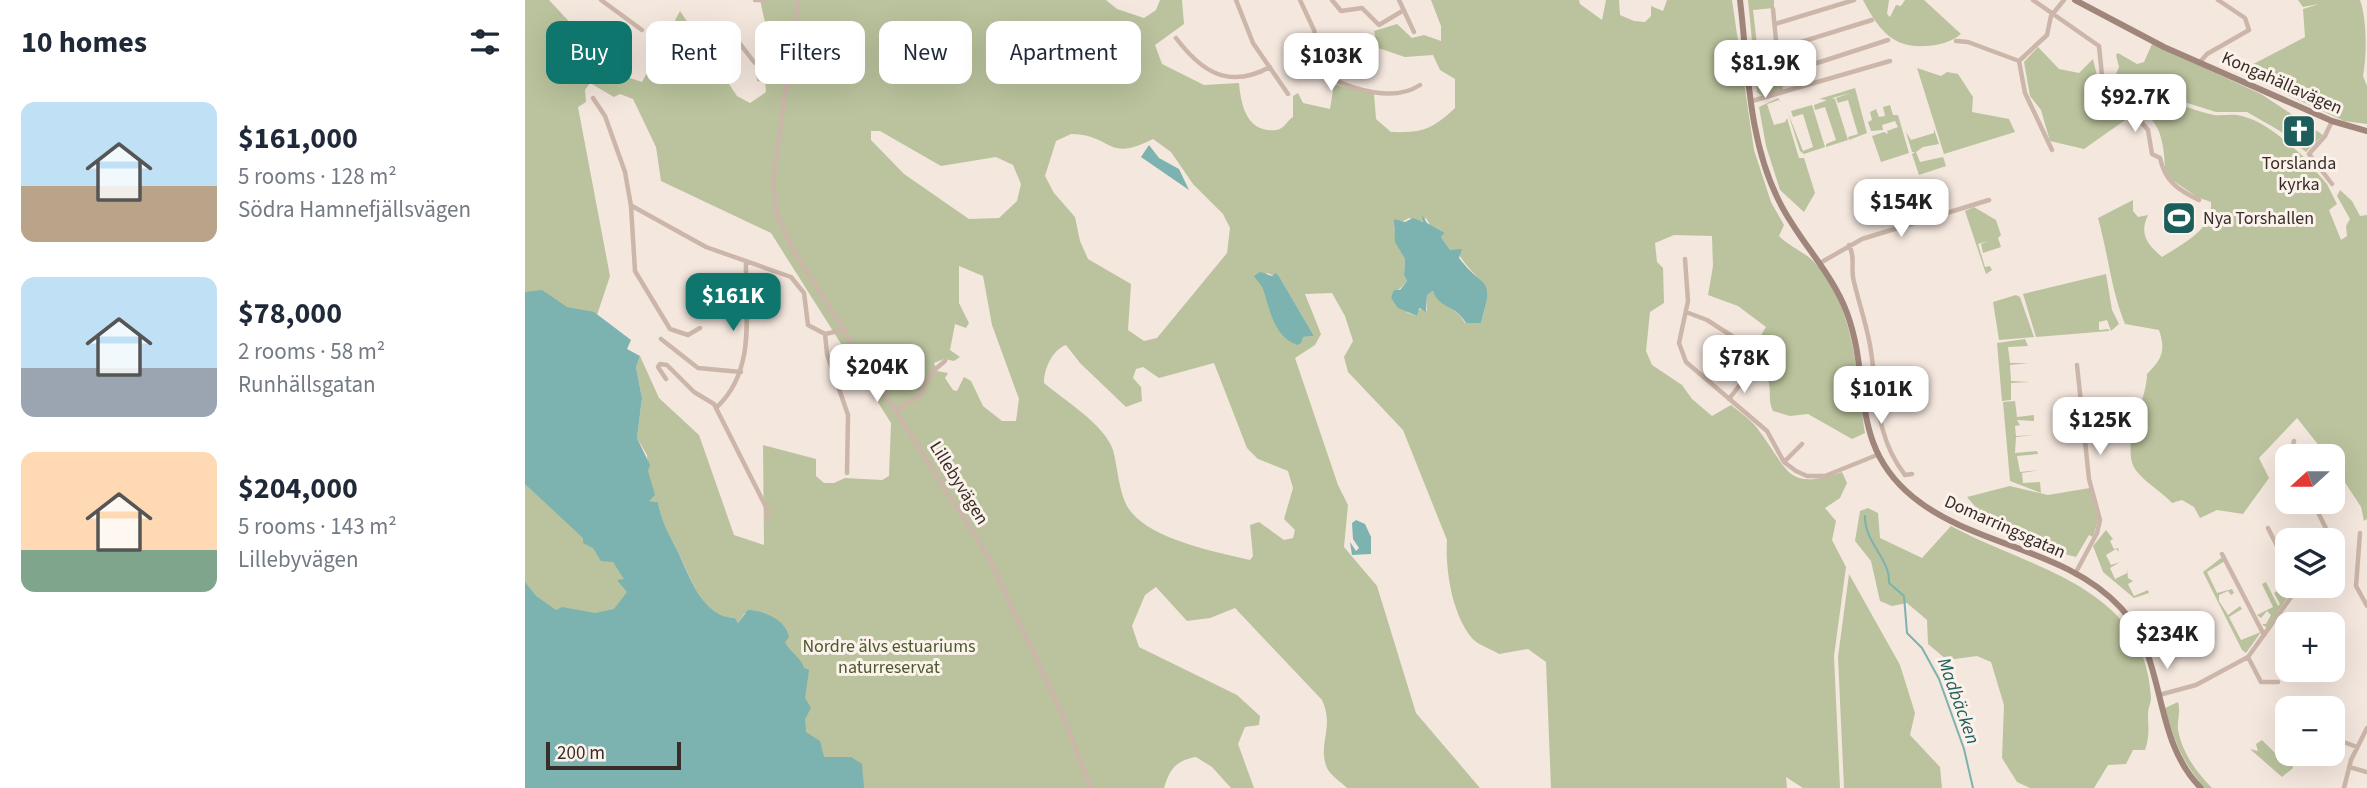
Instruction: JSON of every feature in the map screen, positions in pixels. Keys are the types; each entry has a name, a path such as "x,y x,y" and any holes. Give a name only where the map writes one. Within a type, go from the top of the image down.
{"street":[{"path":"601,0 642,30"},
{"path":"755,0 767,0"},
{"name":"Lillebyvägen","path":"798,0 774,177 775,208 788,240 1006,591 1064,718 1091,788"},
{"path":"1236,0 1253,43 1288,94"},
{"path":"1300,0 1314,30 1327,78 1353,88 1377,92 1407,91 1420,85"},
{"path":"1332,0 1341,11 1361,8 1377,25 1404,10"},
{"path":"1399,0 1414,32"},
{"name":"Domarringsgatan","path":"1740,0 1758,141 1771,183 1784,212 1820,263 1849,317 1866,424 1877,455 1901,486 1936,513 2075,574 2105,592 2128,616 2150,659 2173,747 2201,788"},
{"path":"1775,24 1854,0"},
{"path":"2033,0 2051,16 2084,34 2099,47 2102,76 2148,130 2152,154 2160,158 2165,176 2178,188 2199,200"},
{"path":"2019,61 2047,34 2051,16 2064,0"},
{"name":"Kongahällavägen","path":"2075,0 2127,30 2332,121 2367,131"},
{"path":"2200,62 2207,54 2249,30 2245,18 2218,0"},
{"path":"1773,9 1781,94"},
{"path":"1778,49 1872,20"},
{"path":"1176,38 1194,62 1219,74 1244,77 1269,67"},
{"path":"1780,75 1888,40"},
{"path":"1956,41 1968,42 2019,61"},
{"path":"741,45 754,62 788,86"},
{"path":"1752,101 1890,61"},
{"path":"2019,61 2025,93 2052,149"},
{"path":"593,98 605,116 619,153 631,206 633,260 638,278 670,329 688,335 700,328"},
{"path":"2332,121 2325,136 2309,154 2332,184"},
{"path":"1820,263 1849,245 1899,226 1989,200"},
{"path":"631,206 683,236 795,279 804,293 809,325 825,334 844,330"},
{"path":"1849,245 1854,254 1853,278 1871,349 1880,429 1900,468 1905,475 1912,474"},
{"path":"1685,259 1689,296 1679,338 1682,355 1767,431 1784,462 1796,471 1817,476 1847,468 1877,455"},
{"path":"717,407 741,372 746,354 746,261"},
{"path":"1686,312 1707,320 1735,338"},
{"path":"825,334 827,354 848,415 847,473"},
{"path":"661,339 698,368 741,372"},
{"path":"896,411 920,395 932,373 945,361"},
{"path":"666,379 658,367 660,364 675,371 692,390 717,407 767,509 767,521"},
{"path":"2075,574 2101,520 2089,479 2077,365"},
{"path":"1730,399 1742,382"},
{"path":"1784,462 1802,444"},
{"path":"2268,528 2275,542"},
{"path":"2360,533 2356,586 2367,606"},
{"path":"2222,554 2265,636"},
{"path":"2159,695 2196,685 2248,657 2291,598"},
{"path":"2248,657 2261,682 2275,682"},
{"path":"2344,788 2349,767 2367,728"},
{"path":"2345,742 2357,747"},
{"path":"2349,767 2367,772"}],"green space":[{"name":"Nordre älvs estuariums naturreservat","path":"525,0 549,0 569,21 546,21 546,84 589,84 585,90 586,102 578,107 610,276 597,315 671,585 757,643 745,613 738,623 735,618 723,616 705,603 669,534 658,502 649,501 647,455 637,438 642,398 636,367 640,356 659,398 699,435 734,535 764,545 763,445 816,459 816,476 824,483 834,483 845,478 882,480 889,476 891,423 771,233 661,181 656,147 633,99 620,94 614,97 592,84 632,84 632,79 642,82 646,75 646,84 729,84 737,96 750,103 766,92 765,84 865,84 865,21 765,21 760,0 1106,0 1117,9 1144,18 1156,10 1160,0 1182,0 1184,24 1155,45 1162,64 1204,85 1239,83 1247,116 1258,127 1276,130 1284,126 1293,117 1293,96 1298,93 1303,103 1330,109 1334,84 1374,94 1376,119 1391,132 1418,131 1433,126 1455,108 1455,79 1440,70 1433,55 1405,57 1378,48 1374,31 1397,24 1412,38 1424,35 1441,41 1441,26 1431,0 1579,0 1580,4 1602,20 1606,0 1619,0 1620,15 1645,22 1651,16 1651,6 1663,11 1667,0 1732,0 1754,150 1771,202 1784,225 1779,236 1810,258 1825,275 1836,295 1851,340 1865,433 1852,439 1808,414 1790,416 1773,411 1767,375 1757,352 1766,327 1738,306 1708,295 1713,266 1712,236 1674,235 1655,243 1657,262 1663,268 1664,303 1650,312 1646,351 1652,365 1682,385 1692,399 1712,416 1731,405 1747,417 1791,474 1810,479 1842,472 1847,483 1840,498 1825,508 1836,521 1832,540 1846,567 1834,656 1840,788 1803,788 1786,777 1787,788 1551,788 1546,662 1528,649 1499,654 1476,642 1464,627 1451,590 1447,540 1403,430 1348,372 1344,357 1353,341 1345,316 1332,293 1305,294 1321,334 1315,345 1295,358 1338,485 1348,505 1344,547 1377,586 1416,713 1480,788 1347,788 1328,771 1324,759 1327,719 1322,700 1235,608 1210,618 1187,621 1156,587 1145,595 1132,626 1139,647 1237,695 1260,716 1259,725 1245,727 1238,744 1254,788 1231,788 1212,767 1196,757 1174,767 1164,788 525,788","holes":["871,131 880,131 941,166 996,157 1013,165 1021,184 1017,201 999,218 969,219 904,174 871,140","1071,134 1085,135 1111,146 1126,148 1153,139 1171,152 1193,184 1223,214 1230,228 1227,253 1157,338 1144,341 1128,330 1131,284 1088,259 1080,241 1075,217 1054,193 1045,176 1056,141","1409,218 1421,222 1426,218 1430,225 1445,233 1441,237 1450,250 1457,251 1485,289 1485,308 1481,323 1465,323 1433,291 1427,295 1427,311 1418,309 1417,316 1408,313 1391,298 1407,281 1404,275 1405,259 1396,242 1394,226","959,266 983,276 992,325 1019,399 1016,421 1002,421 983,406 971,381 964,377 957,391 953,390 945,378 948,373 937,371 934,363 944,359 954,361 960,357 950,350 955,324 966,328 969,323 959,303","1267,273 1280,278 1314,336 1303,337 1274,320 1262,285","1066,345 1080,363 1126,407 1142,401 1141,387 1133,378 1136,369 1143,367 1159,378 1214,363 1247,448 1258,459 1288,471 1293,488 1284,519 1295,530 1293,538 1284,540 1259,522 1250,525 1253,556 1250,560 1186,544 1141,522 1124,499 1109,441 1093,422 1044,383 1047,366 1061,347"]},
{"path":"1748,0 1774,0 1774,8 1753,10 1760,70 1776,69 1776,65 1779,92 1762,96 1757,92"},
{"path":"1863,0 1889,0 1887,14 1890,17 1896,5 1901,6 1905,0 1924,0 1961,34 1934,45 1903,44 1894,40 1880,27"},
{"path":"2298,0 2360,0 2365,27 2363,76 2367,86 2367,124 2344,121 2238,72 2305,37 2303,9 2319,4 2303,7"},
{"path":"680,11 687,21 675,21"},
{"path":"2152,44 2261,94 2323,135 2306,152 2280,131 2247,112 2216,112 2165,96 2151,87 2128,87 2113,81 2119,67 2116,55 2118,53 2137,64 2144,62"},
{"path":"2038,47 2059,69 2079,73 2093,59 2098,80 2128,118 2084,149 2050,141 2041,110 2030,96 2024,62"},
{"path":"1917,68 1941,76 1947,72 1958,74 1973,97 1972,112 2009,119 2015,132 1944,154"},
{"path":"1855,88 1867,133 1849,140 1848,137 1858,134 1848,100 1838,103 1836,98 1851,93 1832,98 1835,99 1848,140 1826,147 1826,144 1836,140 1825,107 1815,110 1814,105 1827,100 1819,99"},
{"path":"2149,88 2172,101 2197,110 2214,115 2235,115 2251,119 2276,133 2305,158 2309,157 2313,168 2327,184 2337,204 2329,210 2341,240 2347,236 2346,226 2350,219 2337,196 2340,190 2352,201 2360,216 2367,215 2367,519 2364,521 2361,507 2345,482 2345,444 2318,444 2297,418 2259,458 2269,478 2243,514 2217,510 2200,518 2194,507 2182,500 2172,503 2139,474 2133,464 2131,440 2134,426 2147,374 2159,359 2162,344 2159,330 2125,324 2116,298 2098,218 2133,200 2133,211 2138,217 2148,215 2144,228 2146,238 2162,257 2202,228 2210,212 2211,202 2197,197 2165,175 2163,146 2157,127 2144,114 2135,112 2118,92"},
{"path":"1778,98 1782,103 1779,100 1767,104 1774,125 1785,122 1787,118 1799,158 1804,158 1815,193 1804,212 1780,190 1766,146 1759,107"},
{"path":"1812,105 1825,147 1804,154 1800,151 1788,113 1803,151 1813,147 1803,114 1793,117 1791,111"},
{"path":"1890,105 1893,115 1898,115 1909,153 1881,162 1872,136 1884,132 1888,134 1887,131 1898,127 1895,121 1882,125 1883,130 1871,131 1868,122 1872,120 1870,112 1876,109 1879,117 1885,116 1883,107"},
{"path":"1934,129 1939,144 1923,147 1916,152 1920,162 1943,157 1946,166 1919,175 1912,154 1915,152 1912,152 1906,132 1911,140 1934,133"},
{"path":"1974,207 1996,220 2001,235 1998,238 2001,247 1983,253 1981,244 1988,241 1978,244 1985,267 1990,266 1992,270 1986,274 1965,211"},
{"path":"2106,274 2112,310 2119,324 2111,331 2107,320 2099,322 2099,330 2109,331 2036,337 2023,294"},
{"path":"2016,295 2020,297 2034,337 1999,340 1993,302"},
{"path":"2025,339 2028,346 2008,347 2010,363 2028,363 2010,365 2011,381 2030,382 2011,383 2011,400 2002,401 1997,343"},
{"path":"2015,401 2017,417 2034,415 2034,421 2017,420 2020,425 2015,426 2016,436 2035,435 2016,437 2015,453 2037,451 2038,454 2017,456 2020,472 2039,470 2022,473 2023,483 2040,482 2041,493 2010,481 2003,402"},
{"path":"2010,486 2048,495 2090,488 2098,520 2093,537 2089,535 2076,557 2037,546 2006,534 1994,526 1985,518 1982,508 1980,512 1967,497"},
{"path":"1868,508 1878,513 1880,538 1922,558 1951,526 2047,570 2106,605 2129,630 2144,660 2151,698 2145,750 2133,750 2126,764 2108,765 2094,788 2030,788 2017,782 2002,758 2004,705 1991,662 1977,656 1947,660 1928,644 1927,620 1907,603 1892,606 1880,601 1871,561 1855,541 1860,511"},
{"path":"2106,530 2113,539 2110,541 2114,549 2118,548 2119,552 2116,549 2106,555 2111,565 2120,562 2110,568 2115,579 2127,573 2127,568 2128,578 2133,581 2128,584 2134,596 2148,590 2149,593 2134,598 2103,572 2093,546"},
{"path":"2221,558 2225,561 2207,572 2217,593 2232,589 2234,593 2231,595 2228,591 2219,595 2219,601 2228,615 2240,606 2242,609 2229,617 2241,640 2261,632 2246,653 2242,650 2203,572"},
{"path":"1849,574 1900,665 1915,713 1910,735 1940,767 1942,788 1844,788 1838,657"},
{"path":"2266,582 2278,606 2280,604 2277,598 2287,598 2275,612 2267,628 2262,624 2266,624 2271,615 2267,611 2261,618 2257,615 2273,607 2262,584"},
{"path":"2178,702 2178,730 2186,754 2212,788 2205,788 2197,779 2175,740 2165,708"},
{"path":"2262,740 2275,753 2275,766 2293,768 2282,777 2250,749 2258,751 2256,744"}],"water":[{"path":"1149,145 1159,158 1179,169 1189,190 1141,157"},
{"path":"1422,215 1427,223 1445,233 1441,237 1450,250 1462,249 1459,258 1485,284 1487,297 1481,323 1466,323 1462,317 1439,301 1433,291 1427,295 1426,312 1419,308 1417,316 1398,308 1391,298 1394,290 1400,290 1407,281 1404,275 1405,259 1395,242 1394,219 1405,222 1413,218 1423,222"},
{"path":"1260,272 1272,276 1276,273 1314,336 1303,337 1297,345 1283,336 1274,322 1262,287 1254,276"},
{"path":"542,290 567,307 594,312 631,340 627,349 640,356 636,367 642,398 637,438 650,465 648,471 655,495 649,501 658,502 661,516 693,584 714,611 735,618 738,623 748,610 762,612 784,626 789,637 785,642 804,668 809,670 805,698 811,708 805,719 806,732 820,741 824,757 851,757 862,764 864,788 525,788 525,582 536,596 556,610 562,607 595,613 614,609 627,592 617,580 624,579 613,562 601,561 593,548 583,543 583,538 525,484 525,292"},
{"path":"1356,520 1365,524 1371,537 1371,554 1352,555 1350,542 1356,551 1359,548 1353,539 1352,523"}],"waterway":[{"name":"Madbäcken","path":"1865,516 1869,534 1886,566 1889,583 1904,596 1907,633 1922,648 1939,679 1964,749 1973,788"}],"place":[{"name":"Torslanda kyrka","path":"2299,131"},
{"name":"Nya Torshallen","path":"2179,218"}]}
